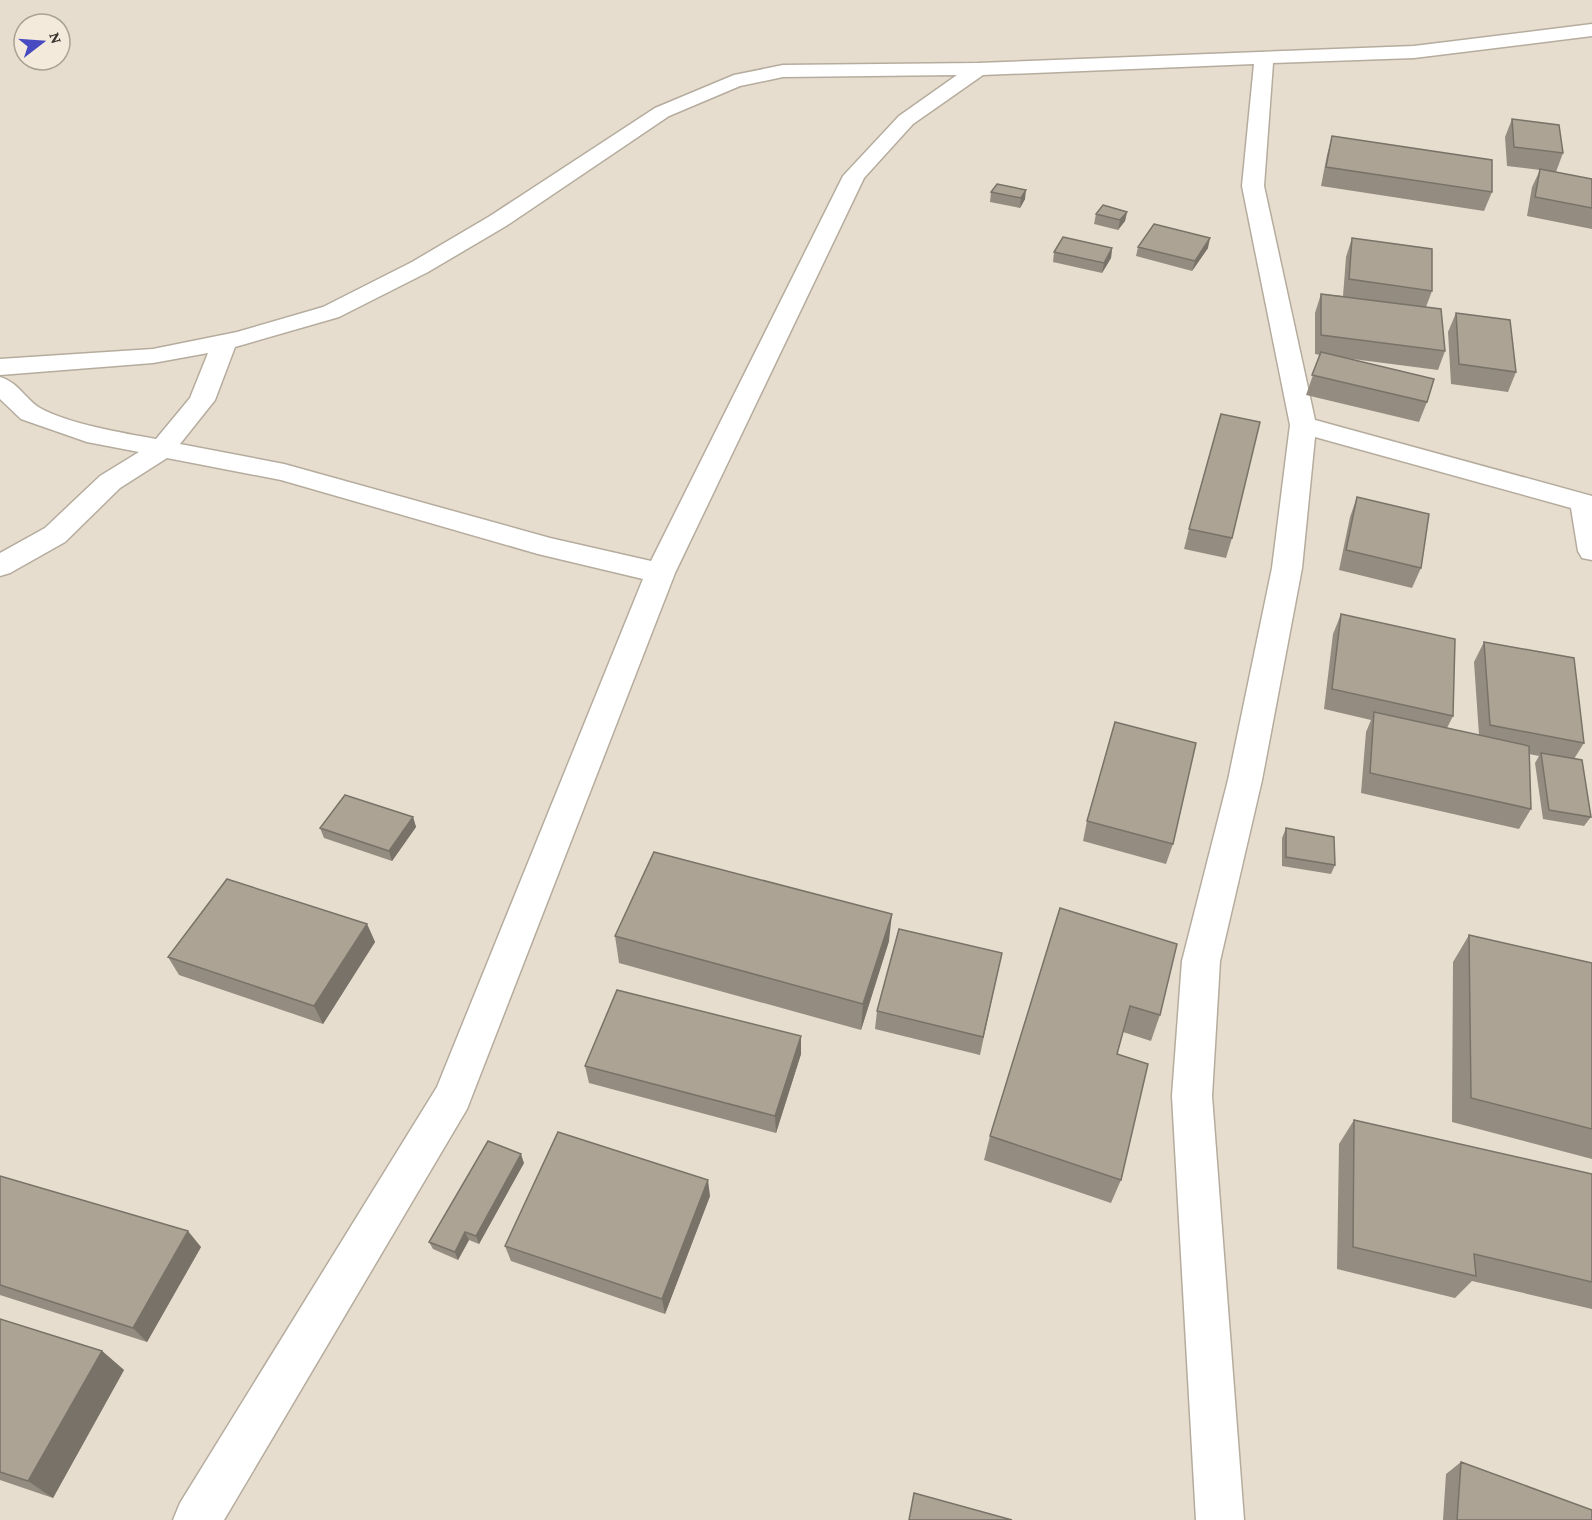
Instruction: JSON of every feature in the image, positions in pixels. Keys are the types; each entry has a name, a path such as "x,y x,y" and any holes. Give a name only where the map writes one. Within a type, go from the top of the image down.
{"street":[{"path":"0,367 153,356 225,342 331,312 498,221 662,112 734,81 783,70 978,69 1414,52 1592,30"},
{"path":"1220,1520 1192,1096 1201,961 1245,780 1287,568 1303,425 1252,186 1264,57"},
{"path":"197,1520 417,1160 453,1096 660,573 854,176 906,120 978,69"},
{"path":"0,566 55,535 110,482 161,450 202,400 225,342"},
{"path":"0,385 30,413 96,436 284,472 548,548 660,573"},
{"path":"1303,425 1588,504 1592,551"}],"building":[{"path":"1512,119 1559,125 1563,153 1514,147"},
{"path":"1332,136 1492,160 1492,192 1326,167"},
{"path":"1540,169 1592,179 1592,208 1535,197"},
{"path":"997,184 1026,190 1021,198 991,192"},
{"path":"1103,205 1127,212 1120,220 1096,214"},
{"path":"1154,224 1210,238 1195,261 1138,247"},
{"path":"1063,237 1112,248 1104,263 1054,252"},
{"path":"1352,238 1432,249 1432,291 1349,279"},
{"path":"1321,294 1441,309 1445,351 1321,335"},
{"path":"1456,313 1510,320 1516,372 1459,364"},
{"path":"1321,352 1434,379 1427,402 1312,375"},
{"path":"1221,414 1260,422 1232,538 1189,529"},
{"path":"1357,497 1429,514 1421,568 1346,550"},
{"path":"1341,614 1455,639 1453,716 1332,689"},
{"path":"1484,642 1574,658 1584,743 1490,725"},
{"path":"1374,712 1529,746 1531,809 1370,773"},
{"path":"1115,722 1196,743 1173,844 1087,821"},
{"path":"1541,753 1582,760 1591,817 1549,810"},
{"path":"345,795 413,817 389,851 320,828"},
{"path":"1286,828 1334,837 1335,865 1286,857"},
{"path":"654,852 892,914 863,1004 615,936"},
{"path":"227,879 367,924 314,1006 168,957"},
{"path":"1060,908 1177,944 1160,1015 1130,1006 1117,1054 1148,1064 1121,1180 990,1136"},
{"path":"899,929 1002,953 983,1037 877,1011"},
{"path":"1469,935 1592,963 1592,1129 1471,1098"},
{"path":"617,990 801,1036 775,1116 585,1066"},
{"path":"1354,1120 1592,1174 1592,1282 1474,1254 1476,1276 1353,1247"},
{"path":"558,1132 708,1180 662,1299 505,1246"},
{"path":"488,1141 521,1154 476,1236 465,1232 455,1252 429,1242"},
{"path":"0,1176 188,1231 133,1328 0,1285"},
{"path":"0,1319 102,1351 28,1481 0,1472"},
{"path":"1461,1462 1592,1510 1592,1520 1457,1520"},
{"path":"914,1493 1012,1520 909,1520"}]}
